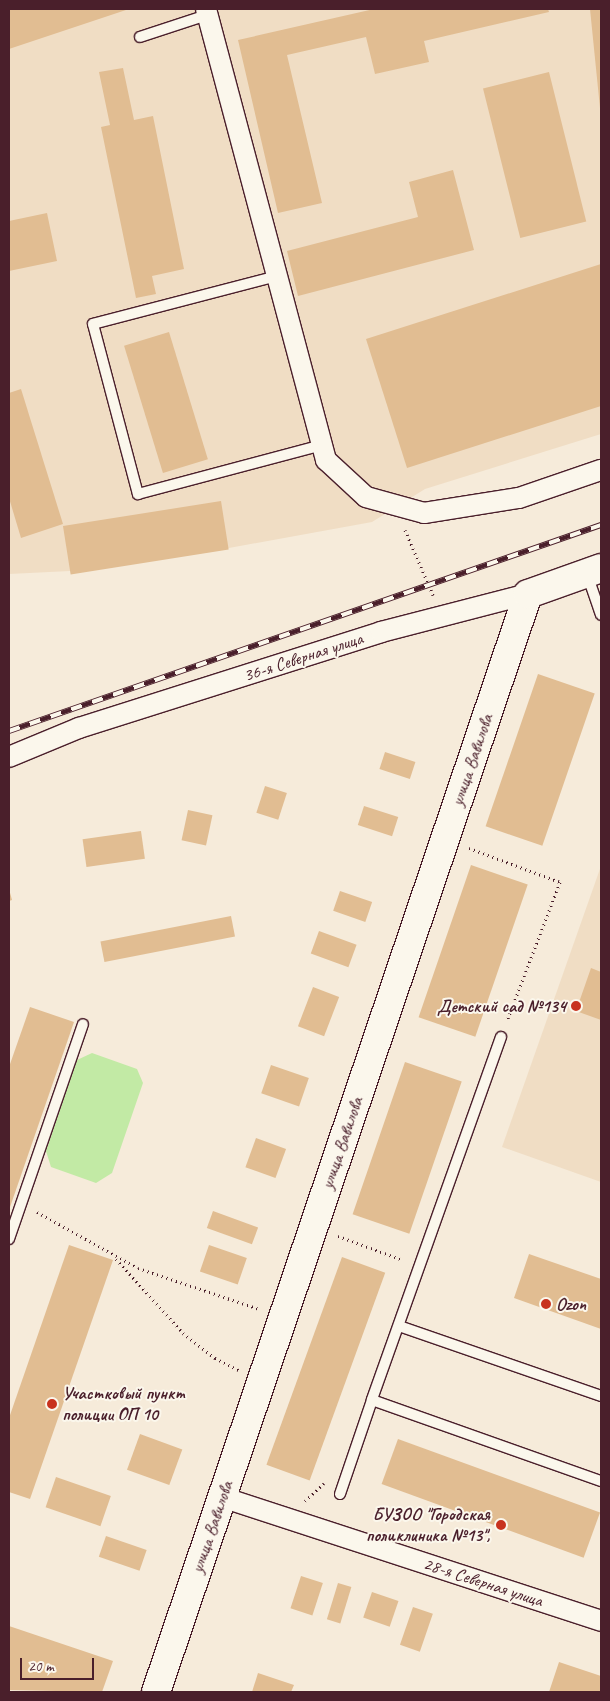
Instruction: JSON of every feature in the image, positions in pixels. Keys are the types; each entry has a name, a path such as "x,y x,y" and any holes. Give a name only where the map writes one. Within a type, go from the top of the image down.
{"street":[{"path":"206,12 326,460 366,497 424,513 519,498 601,470"},
{"name":"36-я Северная улица","path":"9,757 79,728 381,632 528,594 594,571"},
{"name":"улица Вавилова","path":"156,1692 528,594"},
{"name":"28-я Северная улица","path":"222,1497 601,1620"}],"lane":[{"path":"140,37 206,12"},
{"path":"277,276 93,324 138,494 322,446"},
{"path":"594,571 601,616"},
{"path":"9,1239 83,1024"},
{"path":"340,1494 501,1037"},
{"path":"399,1326 601,1396"},
{"path":"372,1400 601,1481"}],"path":[{"path":"402,507 405,532 443,616"},
{"path":"445,839 560,882 501,1037"},
{"path":"21,1203 114,1257 138,1268 283,1316"},
{"path":"314,1227 420,1266"},
{"path":"114,1257 183,1333 215,1358 262,1378"},
{"path":"286,1518 353,1456"}],"shaded area":[{"path":"9,9 601,9 601,434 425,489 372,522 229,548 70,571 9,574"},
{"name":"Детский сад №134","path":"601,866 601,1182 502,1147"}],"green space":[{"path":"92,1053 137,1069 143,1083 112,1173 96,1183 51,1167 46,1151 77,1060"}],"building":[{"path":"9,9 129,9 9,49"},
{"path":"374,9 548,9 549,12 424,41 429,62 375,74 366,37 287,55 322,203 278,213 238,40"},
{"path":"590,9 601,9 601,108 600,108"},
{"path":"123,68 134,120 153,116 184,269 152,276 156,294 136,298 101,127 110,125 99,72"},
{"path":"549,72 586,221 520,238 483,88"},
{"path":"453,170 474,250 298,296 287,251 418,217 409,182"},
{"path":"47,213 57,261 9,271 9,221"},
{"path":"601,264 601,406 407,468 366,339"},
{"path":"169,332 208,459 163,473 124,346"},
{"path":"21,389 63,524 21,538 9,498 9,393"},
{"path":"221,501 229,549 71,574 63,526"},
{"path":"538,674 595,694 542,846 486,826"},
{"path":"385,752 415,762 410,779 379,769"},
{"path":"265,786 287,793 278,820 256,813"},
{"path":"364,806 398,817 392,836 358,825"},
{"path":"188,810 212,815 206,846 182,840"},
{"path":"141,831 145,859 86,867 83,839"},
{"path":"471,865 528,885 475,1037 419,1017"},
{"path":"9,889 12,900 9,901"},
{"path":"340,891 372,902 365,922 333,911"},
{"path":"231,916 235,937 104,962 100,941"},
{"path":"319,931 357,945 348,967 311,954"},
{"path":"591,968 601,972 601,1020 576,1011"},
{"path":"313,987 339,997 324,1036 298,1026"},
{"path":"30,1007 74,1022 9,1210 9,1067"},
{"path":"405,1062 462,1082 409,1234 353,1214"},
{"path":"271,1065 309,1078 299,1106 261,1093"},
{"path":"256,1138 286,1149 275,1178 245,1167"},
{"path":"213,1211 258,1227 252,1244 207,1228"},
{"path":"69,1245 113,1260 30,1499 9,1492 9,1418"},
{"path":"209,1245 247,1258 238,1284 200,1271"},
{"path":"529,1254 601,1279 601,1329 514,1298"},
{"path":"342,1257 385,1273 310,1480 266,1465"},
{"path":"140,1434 182,1449 169,1485 127,1470"},
{"path":"398,1439 600,1513 584,1558 382,1484"},
{"path":"56,1477 111,1496 100,1526 46,1507"},
{"path":"106,1536 147,1550 139,1571 99,1557"},
{"path":"301,1576 323,1583 312,1615 290,1608"},
{"path":"338,1583 351,1587 340,1623 327,1619"},
{"path":"372,1592 398,1601 390,1627 363,1618"},
{"path":"413,1607 433,1614 420,1652 400,1645"},
{"path":"9,1626 113,1661 102,1692 9,1690"},
{"path":"559,1662 601,1676 601,1692 549,1692"},
{"path":"258,1673 294,1685 291,1692 252,1692"}],"railway":[{"path":"9,731 601,525"}],"place":[{"name":"Детский сад №134","path":"576,1006"},
{"name":"Ozon","path":"546,1304"},
{"name":"Участковый пункт полиции ОП 10","path":"52,1404"},
{"name":"БУЗОО \"Городская поликлиника №13\",","path":"501,1525"}]}
